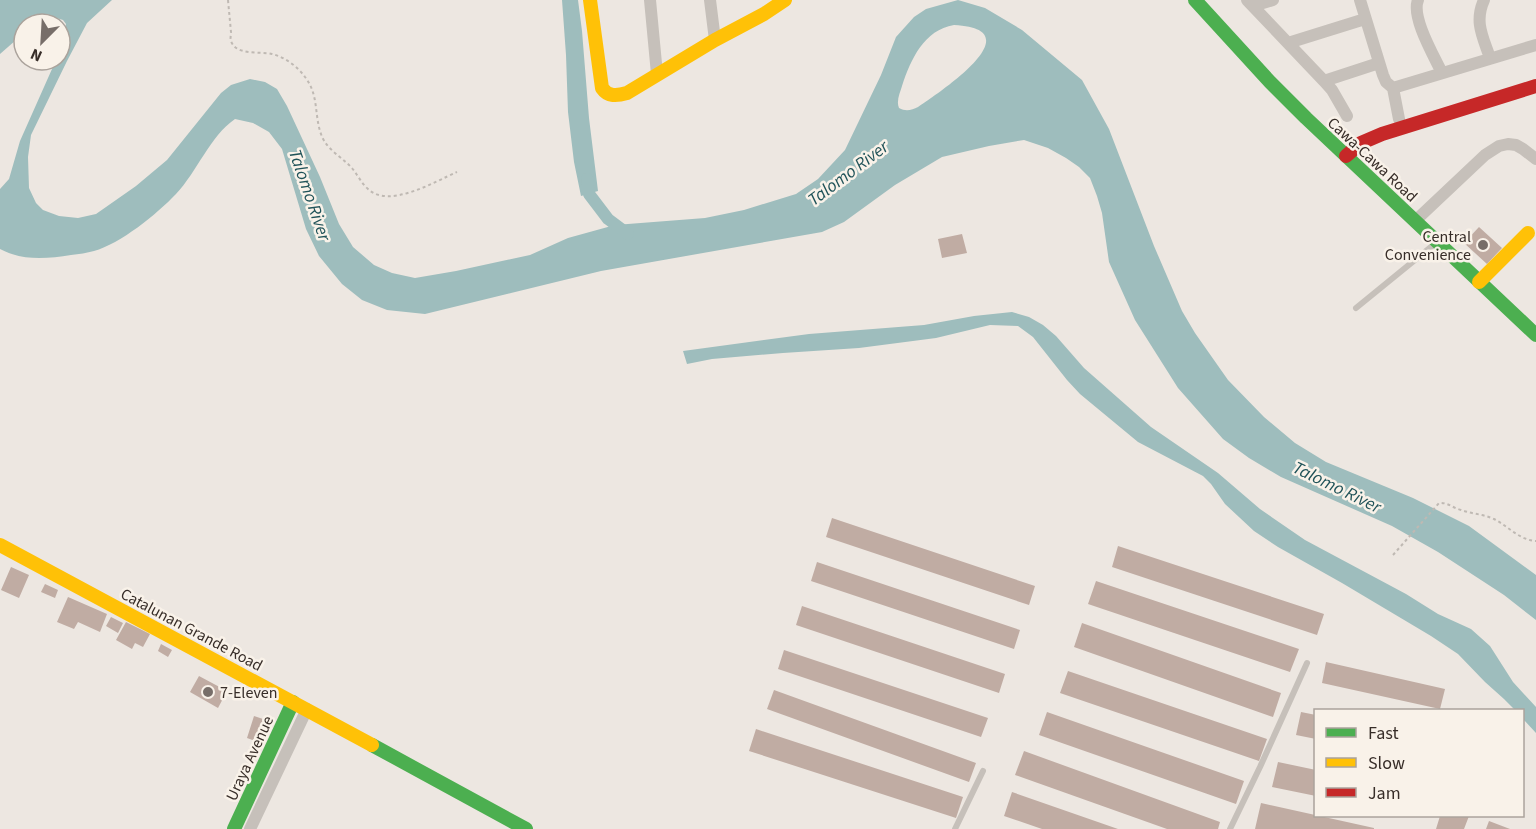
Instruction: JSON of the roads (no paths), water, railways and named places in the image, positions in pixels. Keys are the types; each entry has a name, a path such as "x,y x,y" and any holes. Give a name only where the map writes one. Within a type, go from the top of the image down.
{"street":[{"path":"590,0 603,91 618,96 627,93 785,0"},
{"path":"650,0 657,74"},
{"path":"710,0 715,40"},
{"path":"763,0 764,14"},
{"name":"Cawa-Cawa Road","path":"1195,0 1270,82 1536,335"},
{"path":"1250,3 1273,0"},
{"path":"1360,0 1386,82 1393,88 1399,119"},
{"path":"1418,0 1415,6 1417,18 1442,73"},
{"path":"1484,0 1478,17 1479,27 1490,58"},
{"path":"1250,3 1332,90 1347,116"},
{"path":"1288,43 1365,19"},
{"path":"1393,88 1536,45"},
{"path":"1324,81 1379,63"},
{"path":"1346,156 1361,144 1382,134 1536,86"},
{"path":"1415,221 1485,155 1499,146 1516,145 1536,159"},
{"path":"1479,282 1528,233"},
{"name":"Catalunan Grande Road","path":"0,545 526,829"},
{"name":"Uraya Avenue","path":"243,828 271,750 293,702"},
{"name":"Uraya Avenue","path":"243,828 284,756 307,709"},
{"path":"271,750 284,756"}],"lane":[{"path":"1356,308 1437,242"},
{"path":"1230,829 1307,663"},
{"path":"955,829 982,771"}],"water":[{"path":"0,0 112,0 87,23 72,52 72,12 12,12 12,44 0,54"},
{"path":"562,0 578,0 598,191 581,196 568,112"},
{"name":"Talomo River","path":"958,0 985,8 1022,30 1082,80 1109,129 1182,311 1228,380 1264,417 1295,443 1326,462 1413,498 1469,526 1536,575 1536,620 1504,595 1438,552 1392,526 1281,477 1223,439 1178,388 1135,320 1109,262 1102,213 1090,178 1066,158 1048,148 1024,140 942,157 895,185 844,222 822,232 601,271 425,314 387,310 362,300 342,284 319,256 306,229 282,149 269,132 253,123 235,119 226,126 176,194 149,219 126,235 89,252 44,258 17,256 0,249 0,189 9,179 20,141 51,72 62,72 31,135 28,157 29,188 36,203 43,210 59,216 78,218 96,214 136,186 167,160 221,93 231,85 250,79 265,82 277,89 287,106 339,224 353,247 374,265 392,273 415,278 530,255 568,238 615,225 705,218 744,210 796,194 818,179 845,150 881,75 896,37 914,17 926,9","holes":["954,25 977,29 986,37 984,49 975,62 960,76 918,107 909,110 899,108 899,97 914,56 934,33"]},
{"path":"1012,312 1029,317 1043,325 1056,336 1084,368 1151,427 1218,473 1260,509 1305,540 1406,594 1438,614 1471,629 1490,646 1513,682 1536,707 1536,733 1524,720 1524,709 1514,709 1458,654 1278,547 1254,531 1225,504 1203,476 1138,442 1080,394 1033,337 1018,326 990,325 936,338 859,348 712,359 687,364 683,351 809,334 924,325"}],"waterway":[{"path":"587,179 589,194 608,219 628,234"}],"place":[{"name":"Central Convenience","path":"1483,245"},
{"name":"7-Eleven","path":"208,692"}]}
